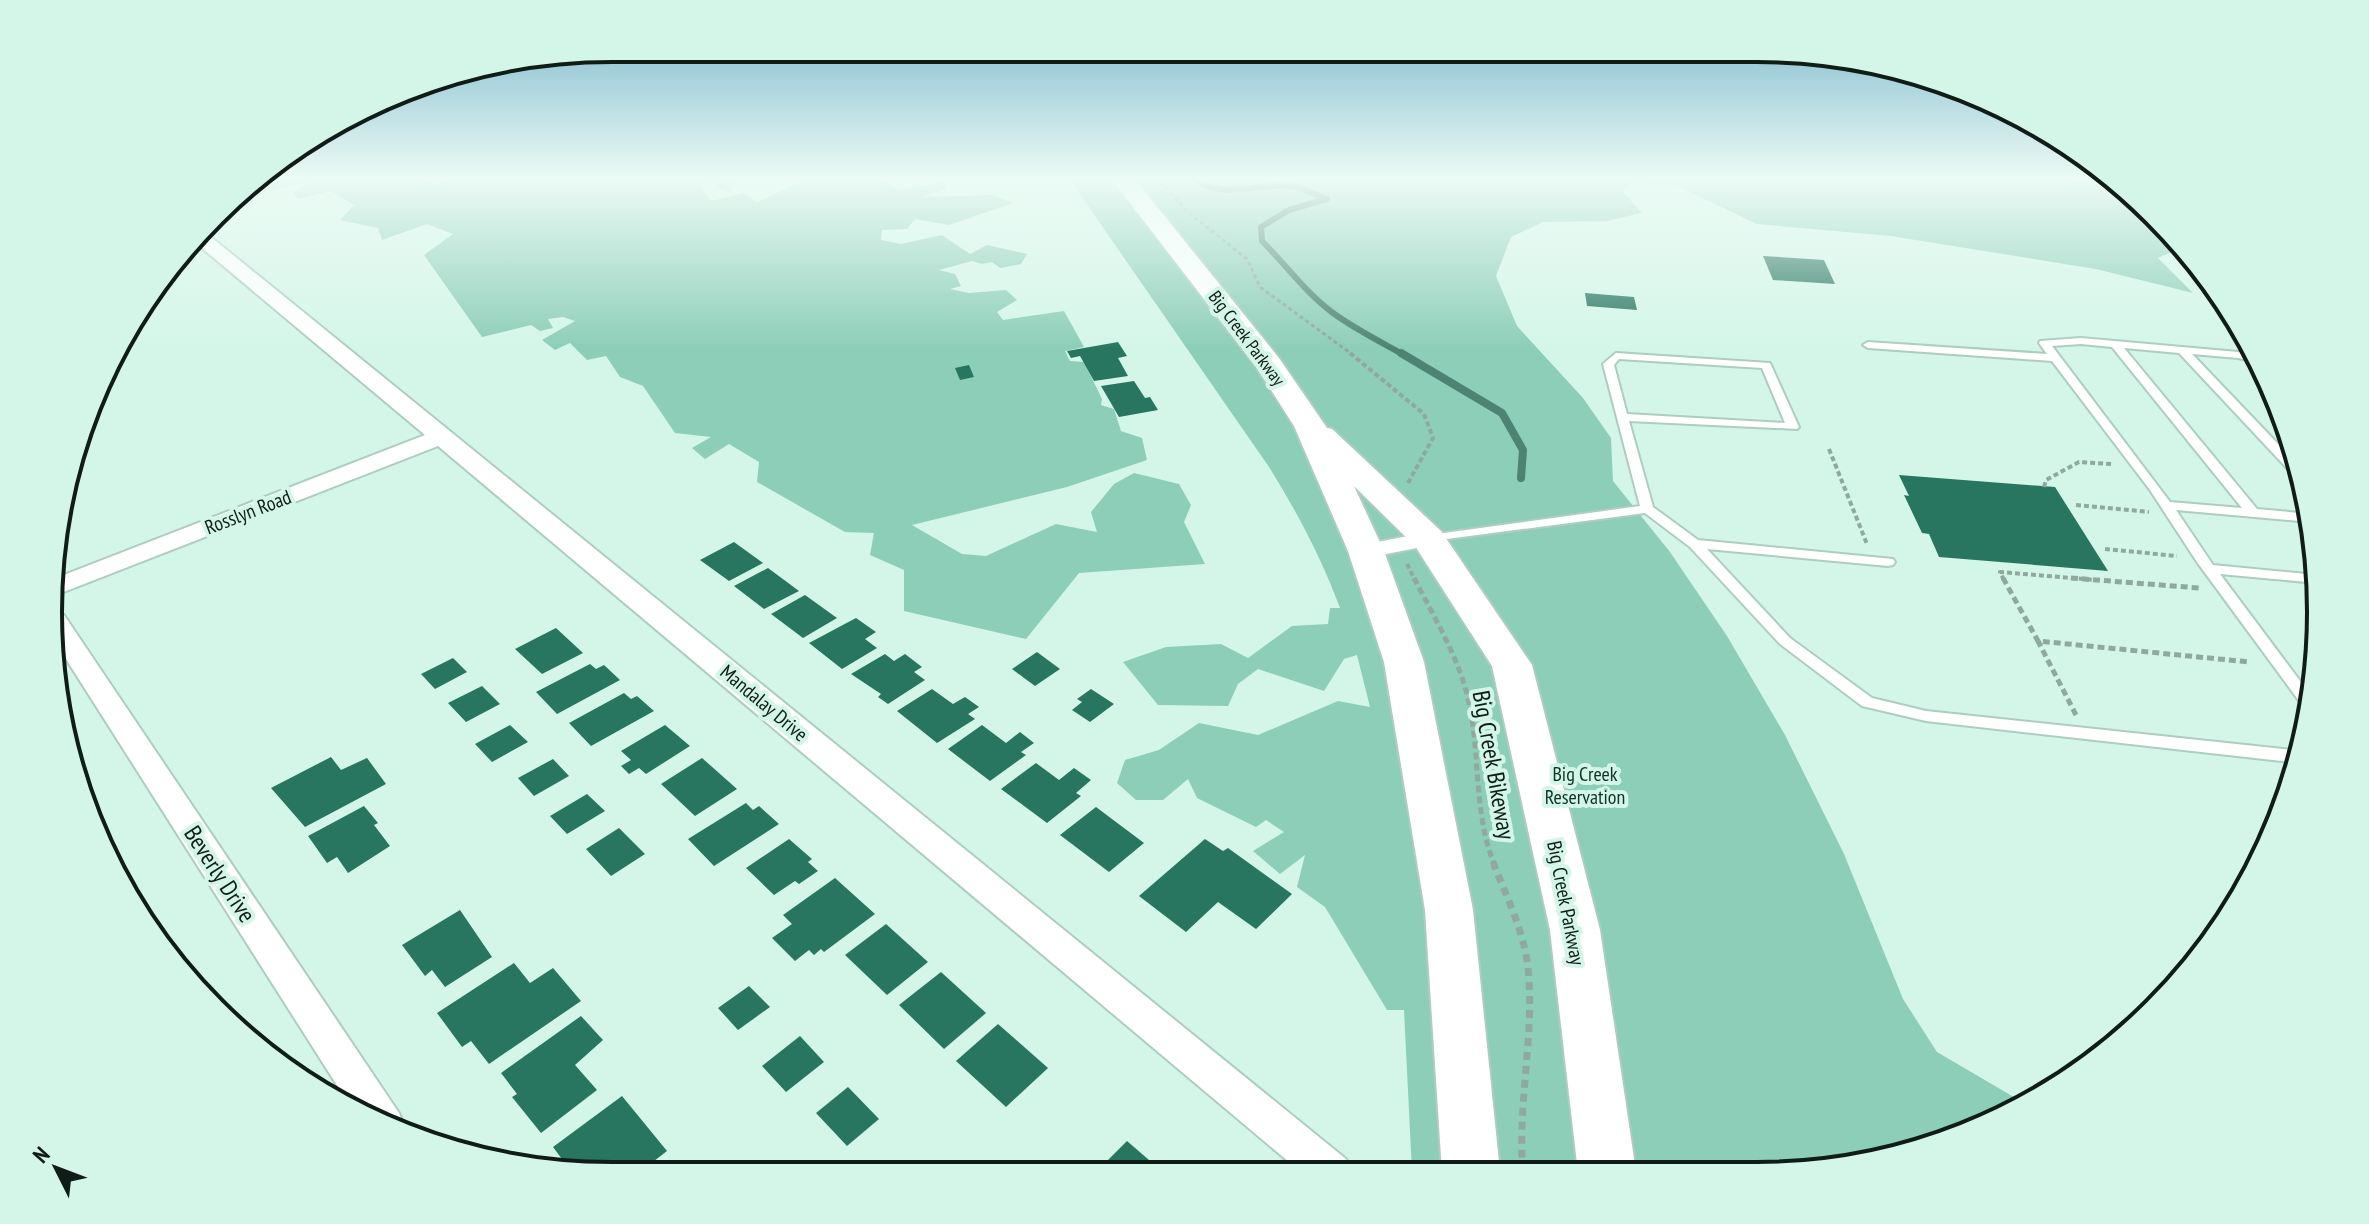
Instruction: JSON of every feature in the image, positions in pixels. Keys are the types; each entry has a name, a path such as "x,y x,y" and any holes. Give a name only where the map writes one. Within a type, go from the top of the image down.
{"street":[{"name":"Big Creek Parkway","path":"1166,234 1269,364 1400,551 1512,665 1575,930 1606,1162"},
{"name":"Mandalay Drive","path":"205,241 1319,1162"},
{"name":"Big Creek Parkway","path":"1310,426 1400,551 1404,662 1449,910 1470,1162"},
{"name":"Rosslyn Road","path":"63,584 441,437"},
{"name":"Beverly Drive","path":"63,633 372,1106"}],"lane":[{"path":"2243,356 2114,343 2044,343 2167,505 2301,692"},
{"path":"2114,343 2253,513"},
{"path":"1868,345 2056,358"},
{"path":"2182,350 2285,459"},
{"path":"1622,417 1793,427 1766,365 1616,356 1608,364 1622,417 1647,509 1695,544 1785,641 1867,702 1926,716 2288,755"},
{"path":"2167,505 2298,517"},
{"path":"1400,551 1647,509"},
{"path":"1695,544 1881,561"},
{"path":"2210,569 2306,578"}],"path":[{"path":"1216,234 1247,259 1260,287 1340,345 1424,414 1433,438 1427,453 1402,489"},
{"path":"1829,449 1881,561"},
{"path":"2044,487 2046,480 2079,462 2114,464"},
{"path":"2076,505 2150,512"},
{"path":"2105,549 2178,556"},
{"name":"Big Creek Bikeway","path":"1400,551 1470,704 1485,835 1508,894 1528,965 1529,1045 1519,1145 1522,1162"},
{"path":"2086,733 2000,572 2200,588"},
{"path":"2038,641 2249,662"}],"green space":[{"path":"380,234 399,234 382,240"},
{"path":"453,234 882,234 881,240 901,244 942,235 970,254 987,245 1027,254 1021,264 1000,268 992,262 982,264 972,261 939,270 955,274 961,286 950,289 969,293 1006,290 1017,300 997,312 1003,320 1064,311 1084,347 1065,351 1070,361 1084,362 1102,399 1101,405 1114,409 1121,431 1142,438 1147,460 1067,487 912,525 962,554 986,556 1056,524 1097,532 1091,512 1114,484 1134,473 1179,484 1191,505 1184,522 1205,564 1079,573 1026,639 904,611 904,570 870,555 874,533 845,532 757,482 759,462 729,444 705,459 692,448 711,437 675,433 643,386 620,377 606,356 587,360 570,343 555,350 542,340 575,321 563,317 548,319 553,328 540,331 531,325 482,337 424,255"},
{"name":"Big Creek Reservation","path":"1108,234 1517,234 1511,237 1496,276 1517,326 1583,398 1611,438 1613,481 1670,552 1727,636 1785,735 1844,854 1903,999 1937,1052 2014,1097 1934,1133 1864,1151 1793,1161 1412,1162 1404,1010 1387,1010 1325,907 1297,887 1305,855 1280,874 1253,851 1284,832 1266,820 1256,827 1197,798 1188,779 1163,800 1136,800 1117,783 1125,760 1159,750 1199,723 1258,735 1338,701 1370,707 1357,655 1344,659 1324,691 1258,669 1238,684 1228,706 1158,705 1123,662 1166,647 1221,644 1248,658 1292,626 1328,624 1330,608 1340,608 1308,535 1269,467"},
{"name":"Big Creek Reservation","path":"1870,234 2157,234 2173,251 2158,258 2193,293 2096,269"}],"building":[{"path":"1763,256 1824,260 1835,284 1773,280"},
{"path":"1585,293 1634,297 1637,310 1587,306"},
{"path":"1118,342 1127,356 1118,358 1128,376 1094,381 1080,356 1071,358 1067,351"},
{"path":"969,365 974,377 960,380 955,368"},
{"path":"1134,381 1158,410 1119,417 1101,386"},
{"path":"1899,475 2055,487 2108,571 1939,557 1929,534 1922,533 1904,495 1909,496"},
{"path":"734,542 763,563 729,581 700,560"},
{"path":"768,568 799,591 764,609 734,586"},
{"path":"805,595 837,618 803,638 771,614"},
{"path":"856,618 876,632 865,639 877,648 842,669 809,643"},
{"path":"556,628 583,653 542,674 515,649"},
{"path":"1037,652 1060,669 1035,686 1012,669"},
{"path":"885,654 894,661 905,654 922,667 914,672 925,680 888,704 878,697 881,694 851,674"},
{"path":"453,658 467,672 435,689 421,674"},
{"path":"590,664 596,669 604,665 620,680 557,714 536,692"},
{"path":"482,686 500,704 466,722 448,703"},
{"path":"932,689 953,704 965,697 979,707 968,714 975,719 937,743 897,711"},
{"path":"1091,689 1114,704 1090,722 1072,710 1082,702 1077,699"},
{"path":"624,693 631,699 637,696 654,711 591,746 569,723"},
{"path":"510,725 528,742 492,762 475,744"},
{"path":"665,725 690,746 646,774 639,768 629,774 621,766 631,760 621,751"},
{"path":"982,725 1006,743 1020,732 1034,743 1021,752 1026,755 990,781 948,749"},
{"path":"331,757 341,770 367,758 386,784 305,827 271,788"},
{"path":"702,758 737,789 695,816 661,784"},
{"path":"553,759 569,776 534,796 518,778"},
{"path":"1036,763 1059,780 1074,768 1091,780 1076,793 1081,796 1047,823 1001,789"},
{"path":"587,794 605,811 567,834 550,816"},
{"path":"746,803 753,810 759,806 779,824 714,866 688,839"},
{"path":"364,806 378,823 374,825 390,846 348,873 337,857 327,863 308,836"},
{"path":"1096,807 1144,843 1109,872 1060,835"},
{"path":"619,828 645,854 611,876 586,849"},
{"path":"789,839 812,859 808,862 818,871 774,895 746,868"},
{"path":"1205,839 1223,851 1228,848 1292,894 1256,929 1218,902 1186,932 1139,896"},
{"path":"835,878 875,914 824,952 821,949 814,955 809,950 795,961 772,938 792,924 783,915"},
{"path":"460,910 492,957 445,987 432,970 425,976 402,945"},
{"path":"886,924 928,962 887,995 845,955"},
{"path":"514,963 530,983 553,968 581,1001 489,1064 471,1041 462,1047 437,1013"},
{"path":"941,972 986,1013 944,1049 899,1005"},
{"path":"749,986 770,1007 738,1030 718,1008"},
{"path":"581,1016 603,1040 575,1065 597,1090 541,1133 512,1097 517,1094 501,1073"},
{"path":"998,1024 1048,1068 1006,1107 956,1061"},
{"path":"800,1036 824,1062 786,1092 762,1066"},
{"path":"848,1087 879,1119 847,1146 816,1113"},
{"path":"622,1096 667,1151 653,1162 576,1161 562,1159 553,1147"},
{"path":"1127,1141 1151,1162 1106,1162"}],"waterway":[{"path":"1262,234 1262,241 1323,305 1404,355"},
{"path":"1401,353 1502,413 1523,450 1521,478"}]}
